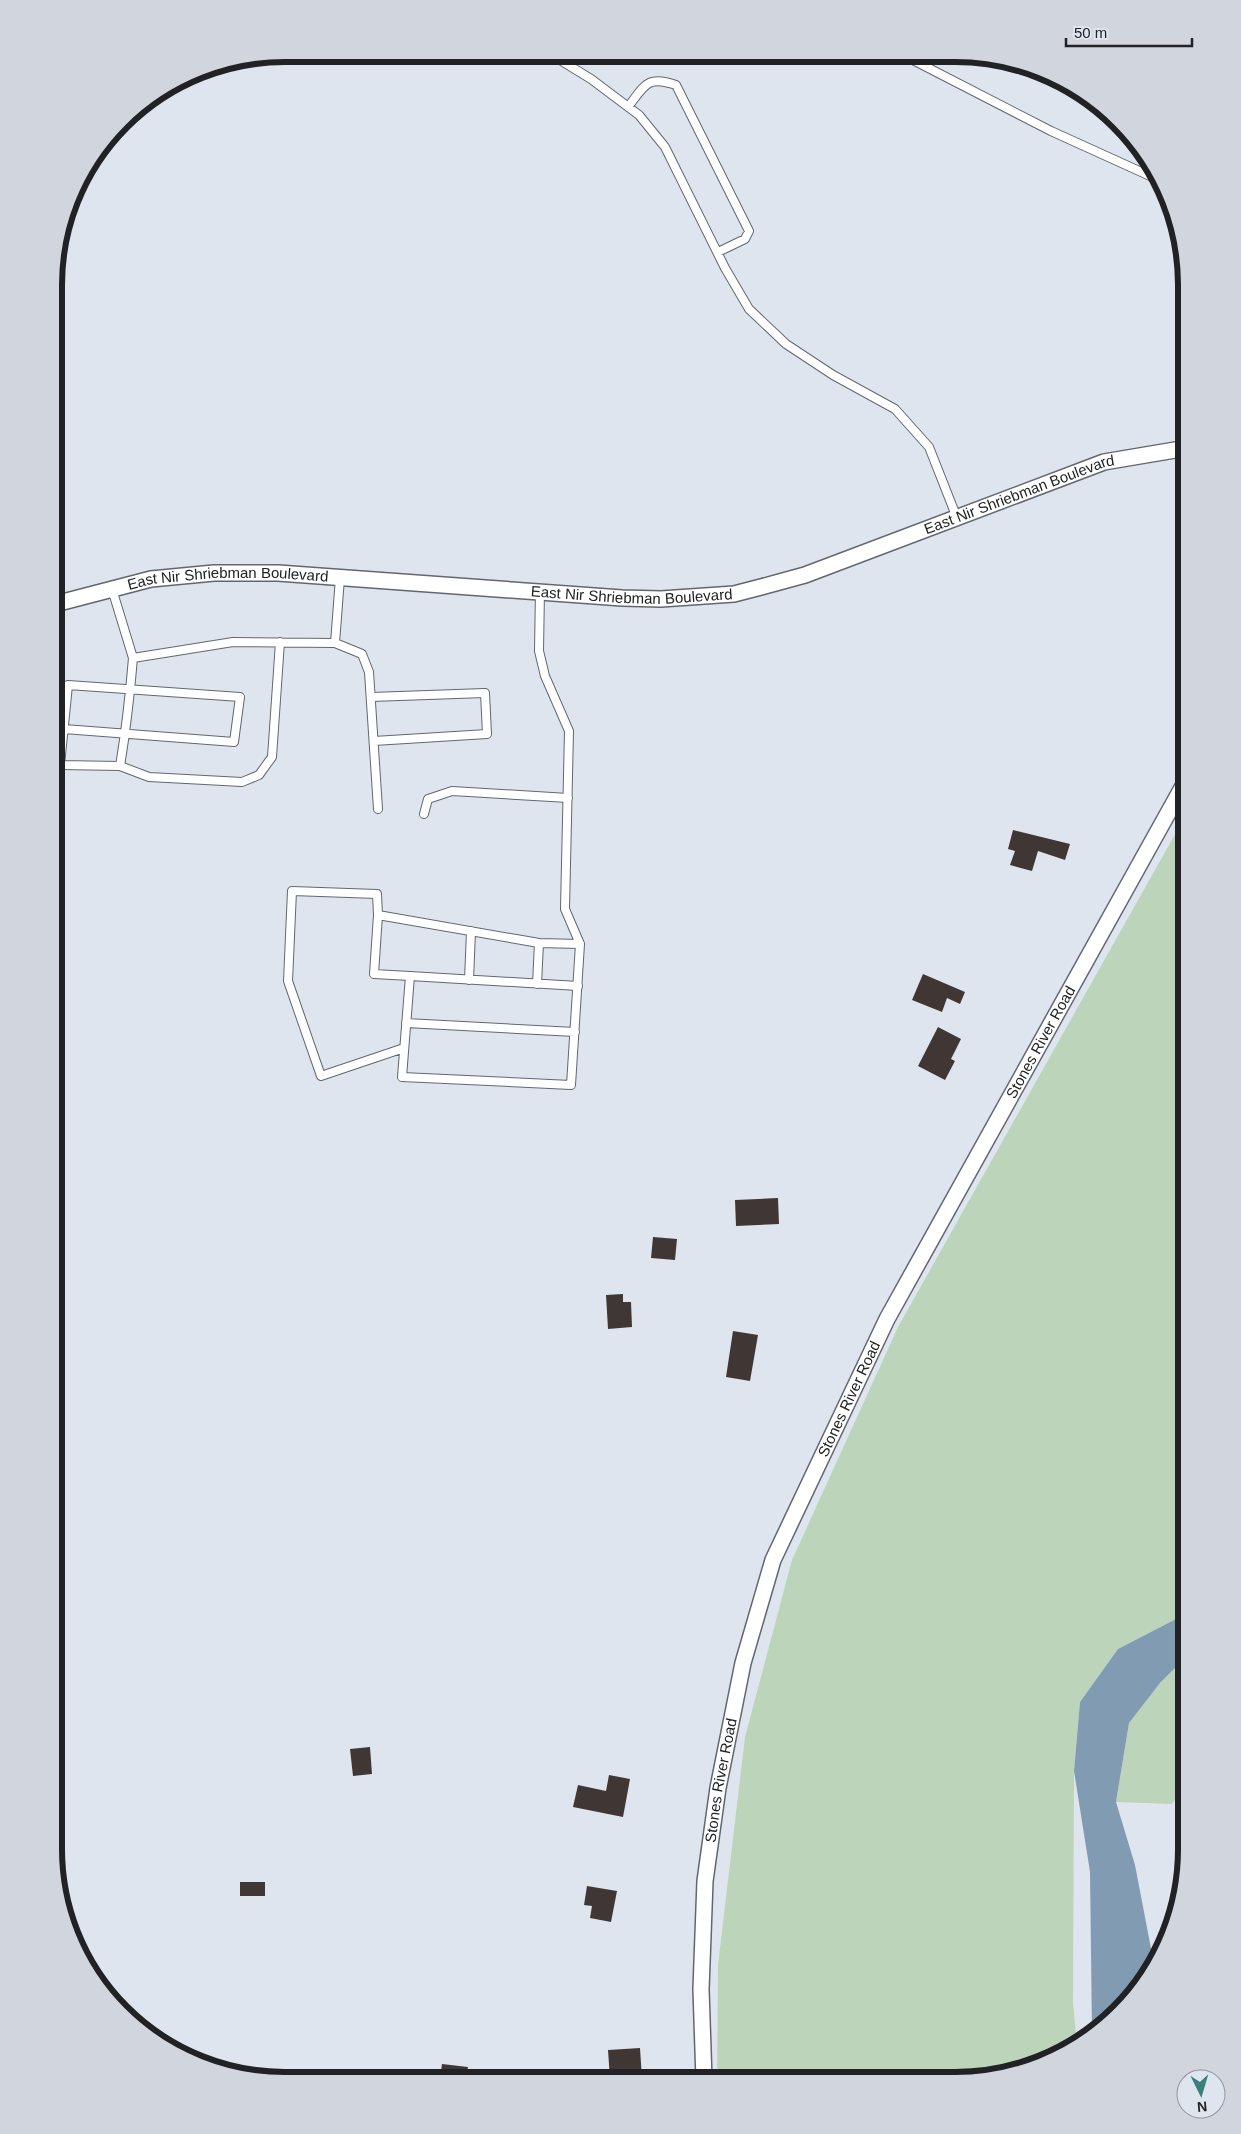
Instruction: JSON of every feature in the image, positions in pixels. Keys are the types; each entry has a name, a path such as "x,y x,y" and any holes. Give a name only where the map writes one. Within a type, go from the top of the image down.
{"street":[{"name":"East Nir Shriebman Boulevard","path":"62,602 151,579 214,573 278,573 661,599 734,594 805,574 1104,462 1178,450"},
{"name":"Stones River Road","path":"704,2072 701,1989 705,1881 718,1788 743,1663 773,1560 887,1319 1178,795"}],"lane":[{"path":"564,62 592,79 639,114 665,146 749,309 786,344 833,375 895,410 924,441 929,447 957,518"},
{"path":"917,62 1051,131 1150,175"},
{"path":"628,106 646,84 660,80 676,85 749,232 745,240 718,252"},
{"path":"335,643 340,578"},
{"path":"112,589 133,658 120,766"},
{"path":"410,976 402,1077 571,1085 580,944 565,910 569,731 545,676 539,651 540,590"},
{"path":"133,658 233,642 335,643 362,654 369,672 378,809"},
{"path":"62,765 120,766 149,777 242,782 260,775 272,757 280,642"},
{"path":"62,747 68,685 240,697 234,742 64,729"},
{"path":"371,697 485,693 487,734 374,741"},
{"path":"424,814 428,799 452,791 568,798"},
{"path":"404,1048 321,1076 288,980 292,891 376,894 378,915 374,974 578,986"},
{"path":"378,915 539,943 580,944"},
{"path":"469,980 471,931"},
{"path":"537,984 539,943"},
{"path":"406,1023 575,1032"}],"green space":[{"path":"1178,829 1178,1617 1118,1649 1080,1702 1074,1771 1073,2003 1076,2036 1041,2055 1013,2064 984,2070 955,2072 717,2072 718,1965 745,1737 792,1560 898,1327"},
{"path":"1178,1665 1178,1794 1172,1804 1116,1802 1129,1723 1160,1683"}],"water":[{"path":"1178,1617 1178,1665 1160,1683 1129,1723 1116,1802 1135,1865 1152,1954 1141,1972 1123,1995 1092,2024 1090,1872 1074,1771 1080,1702 1118,1649"}],"building":[{"path":"1013,830 1070,844 1065,860 1038,851 1032,871 1010,865 1015,851 1008,849"},
{"path":"923,974 965,992 960,1004 947,998 942,1012 912,1000"},
{"path":"938,1027 961,1039 951,1059 955,1061 945,1080 918,1066"},
{"path":"778,1198 779,1224 736,1226 735,1200"},
{"path":"653,1237 677,1239 675,1260 651,1258"},
{"path":"623,1294 623,1302 631,1302 632,1327 608,1329 606,1295"},
{"path":"733,1331 758,1335 750,1381 726,1377"},
{"path":"370,1747 372,1774 353,1776 350,1749"},
{"path":"609,1775 630,1779 623,1817 573,1807 578,1785 606,1791"},
{"path":"240,1882 265,1882 265,1896 240,1896"},
{"path":"587,1886 617,1891 611,1922 590,1918 592,1906 584,1905"},
{"path":"640,2048 642,2072 610,2072 608,2050"},
{"path":"442,2064 468,2067 467,2072 441,2072"}]}
